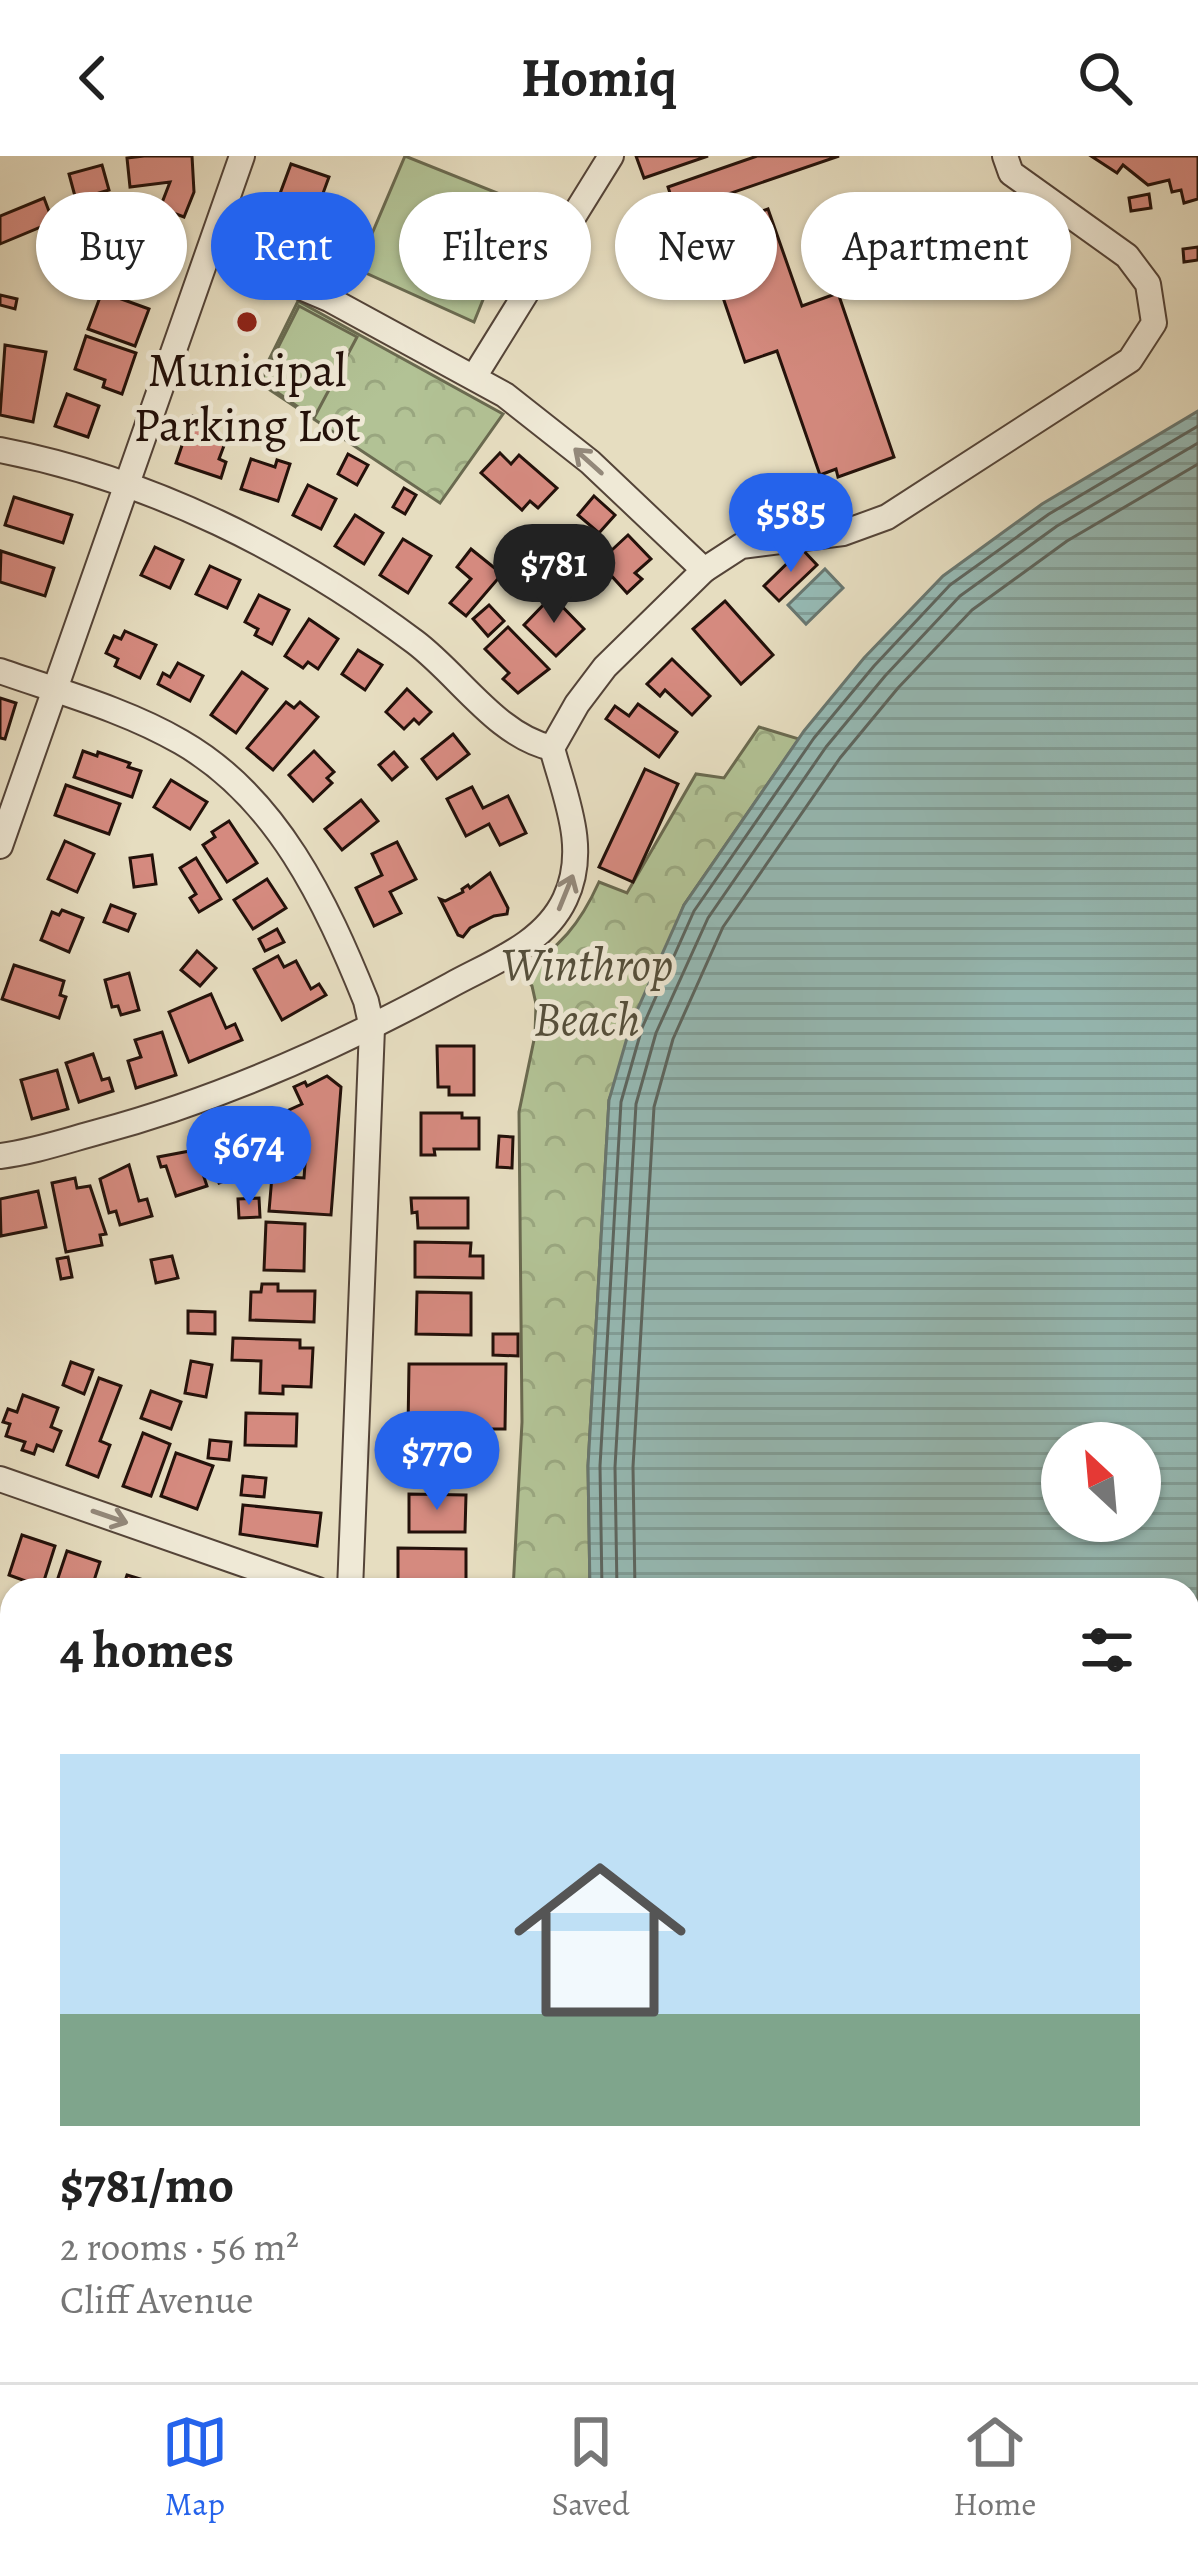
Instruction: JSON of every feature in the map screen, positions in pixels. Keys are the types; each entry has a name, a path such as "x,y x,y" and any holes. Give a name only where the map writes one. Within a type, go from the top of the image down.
{"street":[{"path":"230,192 242,156"},
{"path":"474,377 610,156"},
{"path":"0,1156 164,1114 372,1028 528,943 556,915 574,875 576,843 552,748 590,685 704,570 741,546 843,533 887,518 1130,360 1154,323 1148,284 1127,256 1011,173 1005,156"},
{"path":"0,846 211,249"},
{"path":"331,300 516,403 570,445 704,570"},
{"path":"0,450 127,488 260,541 413,640 517,734 552,748"},
{"path":"0,670 183,742 223,771 282,833 360,986 372,1028 350,1578"},
{"path":"0,1479 283,1578"}],"green space":[{"path":"405,156 495,192 399,192 399,288 375,277 375,227"},
{"path":"425,300 483,300 474,322"},
{"path":"298,301 503,414 440,503 258,382"},
{"path":"299,306 357,337 314,418 261,381"},
{"name":"Winthrop Beach","path":"759,727 799,739 684,905 609,1100 588,1466 590,1578 514,1578 522,1422 519,1112 535,1035 536,1004 532,986 520,972 567,934 599,882 627,893 696,774 724,778"}],"water":[{"path":"1198,411 1198,1578 590,1578 588,1466 609,1100 631,1024 684,905 804,731 864,658 943,576 1042,504"},
{"path":"825,569 843,588 806,624 788,605"}],"building":[{"path":"192,156 194,192 187,210 187,192 166,192 170,182 130,187 127,158"},
{"path":"636,156 708,156 644,178"},
{"path":"757,156 839,156 734,192 670,192 668,187"},
{"path":"1091,156 1198,156 1198,199 1184,203 1181,190 1172,192 1169,180 1148,185 1123,165 1117,173"},
{"path":"291,164 329,177 323,192 281,192"},
{"path":"102,165 109,190 74,192 69,174"},
{"path":"1149,194 1151,208 1131,211 1129,198"},
{"path":"36,201 36,229 0,244 0,216"},
{"path":"777,235 802,306 840,300 894,457 838,477 836,469 820,475 777,351 745,362 724,300 777,300"},
{"path":"1198,247 1198,260 1184,262 1183,249"},
{"path":"0,295 17,299 15,309 0,305"},
{"path":"99,300 124,300 149,309 135,346 88,329"},
{"path":"86,336 136,353 122,394 103,387 105,380 75,369"},
{"path":"5,345 46,352 33,422 0,415"},
{"path":"67,394 99,406 88,437 55,426"},
{"path":"192,416 207,421 202,435 225,443 219,459 226,462 221,478 176,463"},
{"path":"500,453 511,464 519,455 557,488 538,508 530,501 522,510 481,473"},
{"path":"348,454 368,465 357,485 338,474"},
{"path":"251,459 275,467 277,460 290,464 278,501 241,489"},
{"path":"308,485 336,499 321,529 293,515"},
{"path":"404,488 416,495 405,514 393,507"},
{"path":"594,496 615,515 599,533 578,515"},
{"path":"14,497 72,515 63,543 5,525"},
{"path":"355,515 383,533 364,564 335,546"},
{"path":"628,535 651,559 635,573 642,579 627,593 599,562"},
{"path":"403,539 431,556 408,593 380,575"},
{"path":"155,547 183,560 170,588 141,575"},
{"path":"471,549 502,574 466,616 450,603 471,579 457,567"},
{"path":"802,549 817,565 779,601 764,586"},
{"path":"1,551 54,568 45,596 0,582"},
{"path":"210,566 240,580 227,608 196,594"},
{"path":"259,595 289,610 272,644 255,635 258,629 245,622"},
{"path":"552,596 584,629 556,656 524,625"},
{"path":"725,601 773,655 741,684 693,629"},
{"path":"489,605 504,621 488,636 473,619"},
{"path":"309,619 338,639 318,669 308,662 303,668 285,656"},
{"path":"508,627 549,669 518,693 503,679 509,673 485,649"},
{"path":"125,631 156,645 140,678 115,666 118,659 106,653 114,636 121,639"},
{"path":"358,650 382,665 365,690 342,674"},
{"path":"672,659 710,696 692,715 665,690 660,696 647,684"},
{"path":"178,663 203,676 190,701 158,684 163,673 170,677"},
{"path":"242,672 267,689 236,733 211,715"},
{"path":"407,689 431,712 419,724 414,719 404,729 386,712"},
{"path":"0,698 16,703 5,739 0,738"},
{"path":"286,702 294,708 300,702 318,717 273,770 247,748"},
{"path":"638,704 677,732 659,757 606,719 615,706 629,716"},
{"path":"453,734 469,754 437,779 422,759"},
{"path":"83,751 130,763 128,767 141,771 132,797 74,777"},
{"path":"314,751 334,772 327,778 332,783 313,801 289,775"},
{"path":"394,752 407,767 392,780 379,765"},
{"path":"645,769 678,784 633,882 599,867"},
{"path":"171,780 207,802 190,829 154,807"},
{"path":"66,785 120,804 109,834 55,815"},
{"path":"472,787 483,808 508,796 526,833 500,845 489,824 466,836 447,799"},
{"path":"361,800 378,821 342,850 325,829"},
{"path":"229,821 257,863 227,882 203,845"},
{"path":"65,841 94,854 77,892 48,879"},
{"path":"397,842 416,879 390,892 401,913 374,926 356,888 382,875 372,854"},
{"path":"152,855 156,884 134,887 130,858"},
{"path":"196,858 221,899 199,912 190,898 196,894 180,868"},
{"path":"490,873 507,914 470,928 463,937 458,935 440,899 463,892"},
{"path":"267,879 286,908 253,929 234,900"},
{"path":"111,905 135,914 128,931 104,922"},
{"path":"62,910 83,918 69,952 41,940 52,912 59,915"},
{"path":"277,929 284,942 265,951 259,939"},
{"path":"197,951 216,968 200,986 181,970"},
{"path":"278,956 284,967 296,961 311,989 319,984 326,995 282,1020 254,969"},
{"path":"14,965 64,981 60,995 66,997 59,1018 2,999"},
{"path":"129,973 139,1010 121,1015 118,1006 112,1007 105,980"},
{"path":"211,994 226,1028 235,1024 242,1040 189,1062 169,1012"},
{"path":"162,1032 176,1075 136,1088 128,1061 141,1057 135,1040"},
{"path":"437,1046 474,1046 474,1095 449,1095 449,1087 438,1087"},
{"path":"93,1054 102,1080 109,1078 113,1091 79,1102 66,1063"},
{"path":"57,1070 68,1109 32,1119 21,1080"},
{"path":"327,1076 341,1087 331,1215 269,1211 272,1176 304,1178 306,1150 273,1166 254,1126 302,1104 294,1087"},
{"path":"421,1113 479,1118 479,1149 434,1149 435,1155 421,1155"},
{"path":"239,1132 242,1140 249,1137 260,1165 255,1167 258,1175 246,1180 243,1174 219,1183 204,1147"},
{"path":"499,1136 513,1137 512,1168 497,1167"},
{"path":"195,1150 207,1186 176,1196 158,1157"},
{"path":"129,1165 139,1201 147,1199 152,1216 120,1225 116,1211 109,1213 100,1179"},
{"path":"75,1178 77,1188 90,1186 106,1234 100,1235 102,1245 66,1252 52,1183"},
{"path":"38,1191 46,1227 1,1236 0,1199"},
{"path":"259,1198 260,1217 239,1218 238,1199"},
{"path":"411,1198 468,1198 468,1228 418,1228"},
{"path":"266,1222 305,1224 304,1271 264,1270"},
{"path":"415,1242 471,1243 470,1256 483,1256 483,1278 415,1277"},
{"path":"172,1256 178,1278 156,1283 151,1260"},
{"path":"68,1257 72,1277 61,1279 57,1259"},
{"path":"262,1284 278,1284 278,1291 315,1291 314,1322 250,1320 251,1292 261,1292"},
{"path":"417,1292 471,1293 471,1335 416,1334"},
{"path":"188,1311 215,1312 215,1334 188,1333"},
{"path":"493,1334 518,1334 518,1356 493,1355"},
{"path":"233,1338 300,1340 300,1348 313,1348 311,1387 283,1386 283,1394 260,1393 261,1361 232,1360"},
{"path":"191,1361 212,1365 206,1397 185,1393"},
{"path":"71,1362 93,1370 84,1394 63,1385"},
{"path":"409,1364 506,1364 505,1429 408,1429"},
{"path":"99,1378 121,1386 100,1441 110,1445 98,1477 67,1465"},
{"path":"151,1391 181,1402 171,1429 141,1418"},
{"path":"23,1395 58,1408 51,1427 61,1431 53,1451 37,1445 34,1454 22,1450 25,1442 6,1436 10,1424 3,1422 8,1409 17,1412"},
{"path":"246,1413 297,1414 296,1446 245,1445"},
{"path":"143,1433 170,1444 151,1496 123,1486"},
{"path":"210,1440 231,1442 229,1460 208,1458"},
{"path":"406,1444 477,1444 477,1457 466,1457 465,1481 406,1481"},
{"path":"176,1453 213,1466 197,1509 161,1496"},
{"path":"243,1476 266,1478 264,1497 241,1495"},
{"path":"409,1494 466,1495 465,1532 409,1532"},
{"path":"243,1505 321,1513 317,1546 240,1534"},
{"path":"22,1535 55,1546 45,1578 9,1575"},
{"path":"398,1548 466,1549 466,1578 398,1578"},
{"path":"67,1551 100,1562 95,1578 58,1578"}],"place":[{"name":"Municipal Parking Lot","path":"247,322"}]}
